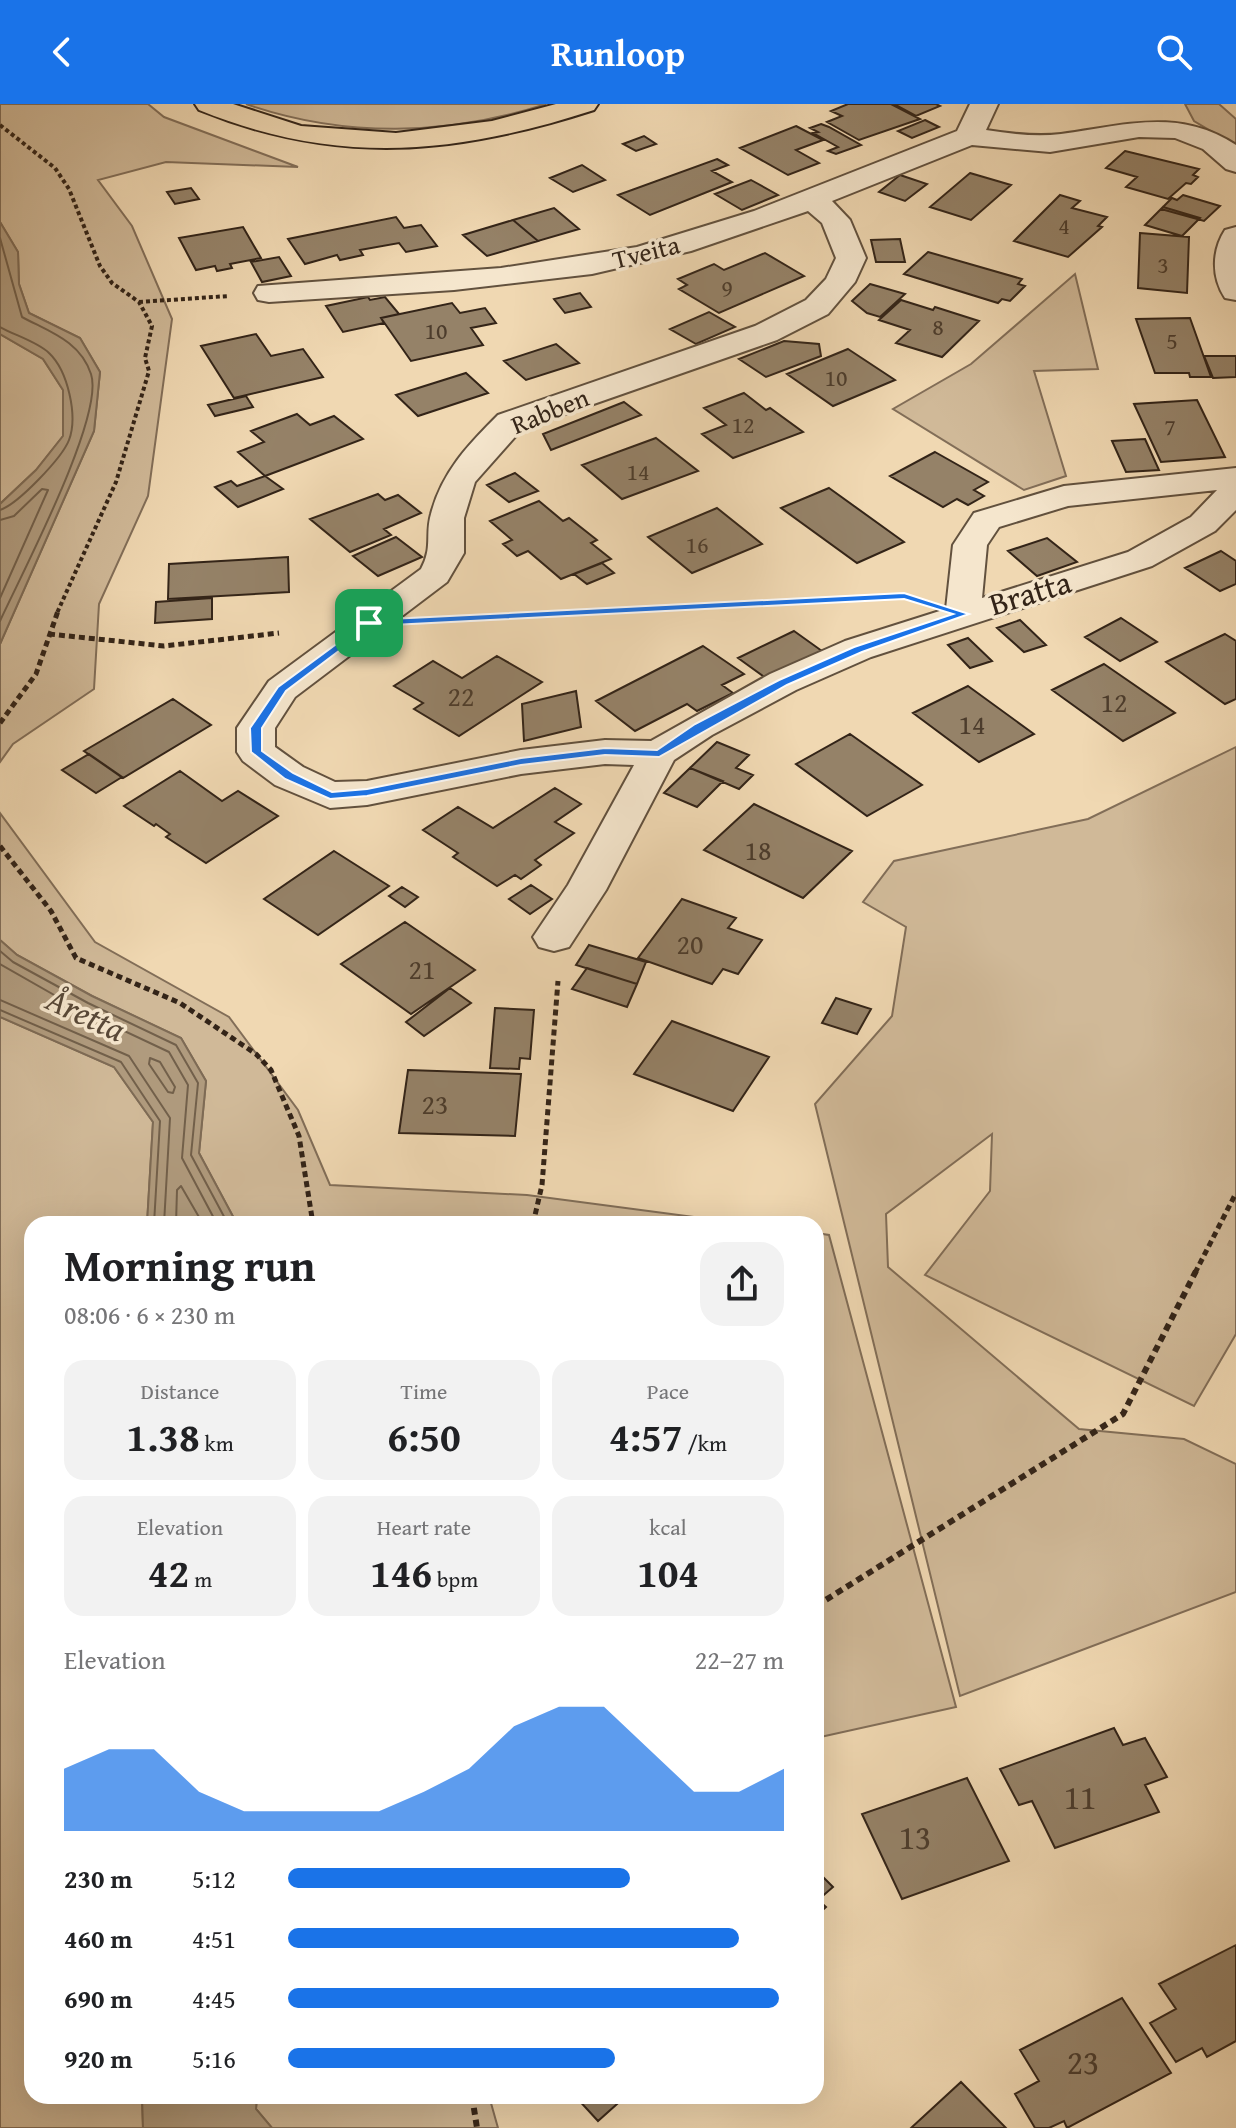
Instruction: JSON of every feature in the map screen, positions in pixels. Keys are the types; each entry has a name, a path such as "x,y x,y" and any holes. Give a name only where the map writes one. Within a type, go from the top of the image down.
{"main road":[{"path":"209,104 264,125 315,135 408,140 496,132 584,104"}],"street":[{"path":"984,104 969,136 1006,142 1060,143 1170,115 1232,155 1236,163"},
{"name":"Tveita","path":"269,293 562,271 686,242 813,199 845,182 969,136"},
{"name":"Rabben","path":"659,753 605,752 521,762 367,793 330,795 289,776 256,752 256,728 282,689 435,575 447,553 447,518 458,482 479,453 510,422 766,333 817,307 840,282 851,258 835,220 813,199"},
{"path":"1236,236 1230,246 1228,267 1236,291"},
{"path":"963,614 970,545 986,520 1064,496 1236,478"},
{"name":"Bratta","path":"557,952 586,890 659,753 699,727 783,682 858,649 1140,559 1203,524 1236,490"}],"path":[{"path":"0,125 55,168 69,189 100,266 112,283 139,302 152,326 145,358 149,371 116,482 49,634 36,674 0,723"},
{"path":"139,302 269,293"},
{"path":"448,619 873,598"},
{"path":"49,634 164,646 290,632"},
{"path":"0,846 51,911 76,958 180,1003 256,1054 271,1070 299,1136 312,1216"},
{"path":"535,1216 542,1185 557,952"},
{"path":"824,1601 1123,1414 1236,1193"},
{"path":"473,2104 477,2128"}],"shaded area":[{"path":"0,104 148,104 164,117 298,167 166,162 98,180 132,226 172,319 148,496 99,604 94,689 13,744 0,762 0,644 94,431 100,372 80,338 29,313 19,284 18,252 0,222"},
{"path":"246,104 546,104 472,122 396,129 320,123"},
{"path":"1185,104 1219,104 1236,119 1236,146 1194,121"},
{"path":"1075,274 1098,369 1034,371 1066,476 1024,490 893,409 971,364"},
{"path":"0,334 43,359 63,390 63,436 36,470 0,504"},
{"path":"1236,747 1236,1334 1194,1406 925,1275 990,1191 992,1134 886,1214 888,1267 1079,1429 1184,1439 1236,1464 1236,1592 960,1696 815,1104 892,1016 906,927 863,902 894,861 1088,819"},
{"path":"0,813 95,942 229,1017 298,1110 330,1185 527,1195 686,1216 233,1216 199,1153 206,1081 181,1038 92,996 17,955 0,940"},
{"path":"0,1017 114,1067 153,1122 147,1216 24,1216 24,2104 142,2104 143,2128 0,2128"},
{"path":"824,1234 829,1235 956,1707 824,1736"},
{"path":"256,2104 491,2104 498,2128 272,2128 256,2109"}],"water":[{"path":"0,222 18,252 19,284 29,313 80,338 100,372 94,431 0,644 0,504 36,470 63,436 63,390 43,359 0,334"},
{"name":"Åretta","path":"0,940 17,955 92,996 181,1038 206,1081 199,1153 233,1216 147,1216 153,1122 114,1067 0,1017"},
{"path":"142,2104 256,2104 256,2109 272,2128 143,2128"}],"building":[{"path":"848,104 891,104 920,119 859,140 827,122 842,116 831,111"},
{"path":"894,104 936,104 940,106 916,116"},
{"path":"925,120 939,127 912,138 898,131"},
{"path":"821,124 861,145 836,154 828,151 838,147 813,133 818,132 810,128"},
{"path":"796,126 823,140 796,150 819,163 788,175 740,148"},
{"path":"644,136 656,144 636,151 623,144"},
{"path":"1125,151 1199,169 1193,175 1198,177 1168,199 1126,187 1137,177 1106,168"},
{"path":"717,159 728,165 712,171 732,182 650,215 618,195"},
{"path":"582,165 605,180 573,192 550,178"},
{"path":"970,173 1011,185 971,220 930,207"},
{"path":"900,175 927,184 905,201 879,192"},
{"path":"751,180 778,195 742,210 715,194"},
{"path":"191,188 199,199 175,204 167,192"},
{"path":"1060,195 1080,201 1072,208 1107,217 1098,226 1102,227 1068,257 1014,241"},
{"path":"1183,195 1220,206 1204,221 1161,209 1172,198 1177,200"},
{"path":"1163,207 1200,218 1182,236 1145,225"},
{"path":"554,208 579,229 538,241 513,220"},
{"path":"396,217 404,228 421,225 437,246 406,252 399,243 360,250 363,255 340,260 337,255 305,264 288,239"},
{"path":"513,220 538,241 487,256 463,235"},
{"path":"243,227 261,258 230,264 232,268 217,271 215,266 196,270 179,238"},
{"path":"1140,233 1189,237 1187,293 1138,288"},
{"path":"900,239 905,262 876,262 871,240"},
{"path":"928,252 1022,279 1018,284 1025,286 1010,301 1002,299 998,303 904,274"},
{"path":"765,253 804,276 719,313 679,289 687,285 678,279 714,264 724,270"},
{"path":"279,257 291,276 262,282 251,262"},
{"path":"870,284 905,294 880,317 867,313 852,301"},
{"path":"580,293 591,307 565,313 554,299"},
{"path":"368,297 370,300 385,297 399,314 381,318 384,323 343,332 326,306"},
{"path":"901,300 979,321 942,357 896,343 910,330 879,320"},
{"path":"452,303 460,313 485,308 496,323 471,328 483,345 411,361 381,318"},
{"path":"709,312 735,327 696,344 670,329"},
{"path":"1190,318 1211,377 1190,377 1189,373 1155,373 1136,319"},
{"path":"256,334 271,356 303,349 323,377 234,398 201,346"},
{"path":"784,341 819,344 821,356 766,377 739,359"},
{"path":"556,344 579,363 526,380 504,361"},
{"path":"848,349 895,380 833,406 787,374"},
{"path":"1204,356 1236,356 1236,377 1213,378"},
{"path":"466,373 488,393 418,416 396,395"},
{"path":"744,393 803,432 733,458 702,434 726,425 704,408"},
{"path":"246,396 253,407 215,416 208,405"},
{"path":"1197,400 1225,457 1161,462 1134,404"},
{"path":"624,402 641,415 551,450 543,434"},
{"path":"297,414 310,425 334,416 363,439 265,476 238,452 264,442 251,431"},
{"path":"656,438 698,471 622,499 582,465"},
{"path":"1145,439 1159,470 1126,472 1112,441"},
{"path":"935,452 988,482 974,490 984,496 968,505 957,499 943,507 890,476"},
{"path":"515,473 538,491 509,502 487,485"},
{"path":"265,476 283,489 238,507 215,487 231,481 237,486"},
{"path":"829,488 904,542 857,563 781,508"},
{"path":"378,494 385,500 398,495 421,513 384,529 391,535 350,552 310,519"},
{"path":"539,501 563,521 569,518 597,540 591,543 611,559 561,579 528,551 517,556 503,544 512,540 490,521"},
{"path":"717,508 762,544 692,573 648,537"},
{"path":"396,537 422,557 378,576 353,556"},
{"path":"1047,538 1077,562 1037,576 1008,551"},
{"path":"1221,551 1236,561 1236,584 1220,591 1185,568"},
{"path":"288,557 289,592 168,599 169,564"},
{"path":"602,563 614,573 587,584 574,574"},
{"path":"212,598 212,619 155,623 156,602"},
{"path":"1121,618 1157,642 1120,661 1085,637"},
{"path":"1020,620 1046,645 1024,652 997,628"},
{"path":"794,631 822,651 767,679 738,658"},
{"path":"1225,634 1236,641 1236,699 1225,704 1166,662"},
{"path":"968,638 992,661 970,668 948,645"},
{"path":"703,646 744,674 722,685 733,693 697,711 687,704 635,731 596,701"},
{"path":"497,656 542,682 459,736 414,709 423,703 394,686 433,661 462,678"},
{"path":"1104,664 1175,713 1123,741 1052,690"},
{"path":"968,686 1034,734 979,762 913,713"},
{"path":"576,691 581,727 524,741 522,704"},
{"path":"173,699 211,725 123,778 84,751"},
{"path":"850,734 922,785 867,816 796,764"},
{"path":"717,742 749,755 736,768 753,775 739,789 690,768"},
{"path":"89,754 122,777 96,793 62,770"},
{"path":"690,768 723,781 697,807 664,793"},
{"path":"180,771 222,801 238,791 278,816 206,863 166,837 170,834 156,824 154,826 124,806"},
{"path":"555,788 581,804 555,822 574,833 535,860 541,865 521,879 515,875 497,886 453,857 458,853 423,830 458,807 493,828"},
{"path":"754,804 852,851 803,898 704,850"},
{"path":"334,851 389,886 318,935 264,899"},
{"path":"531,885 552,899 530,914 509,899"},
{"path":"402,887 418,897 405,907 389,896"},
{"path":"682,899 736,918 728,928 762,940 738,974 723,969 712,984 638,958"},
{"path":"405,922 475,970 411,1014 341,964"},
{"path":"589,945 646,962 637,984 576,965"},
{"path":"587,968 637,984 627,1007 572,989"},
{"path":"450,988 471,1003 424,1036 406,1022"},
{"path":"836,998 871,1009 857,1034 822,1023"},
{"path":"495,1008 534,1010 530,1059 520,1058 519,1069 490,1068"},
{"path":"672,1021 769,1057 733,1111 634,1074"},
{"path":"408,1070 521,1074 515,1136 399,1133"},
{"path":"1114,1728 1123,1745 1145,1738 1167,1777 1145,1785 1159,1812 1055,1848 1032,1801 1019,1805 1000,1769"},
{"path":"967,1778 1009,1861 902,1899 862,1814"},
{"path":"824,1878 833,1887 824,1895"},
{"path":"1236,1945 1236,2041 1207,2057 1202,2048 1176,2062 1150,2023 1176,2009 1159,1984"},
{"path":"1122,1998 1171,2073 1067,2128 1064,2121 1049,2128 1035,2128 1015,2094 1039,2081 1020,2050"},
{"path":"961,2082 1006,2128 911,2128"},
{"path":"582,2104 617,2104 598,2121"}],"route":[{"path":"904,596 963,614 858,649 783,682 699,727 659,753 605,752 521,762 367,793 330,795 289,776 256,752 256,728 282,689 369,623 904,596"}]}
